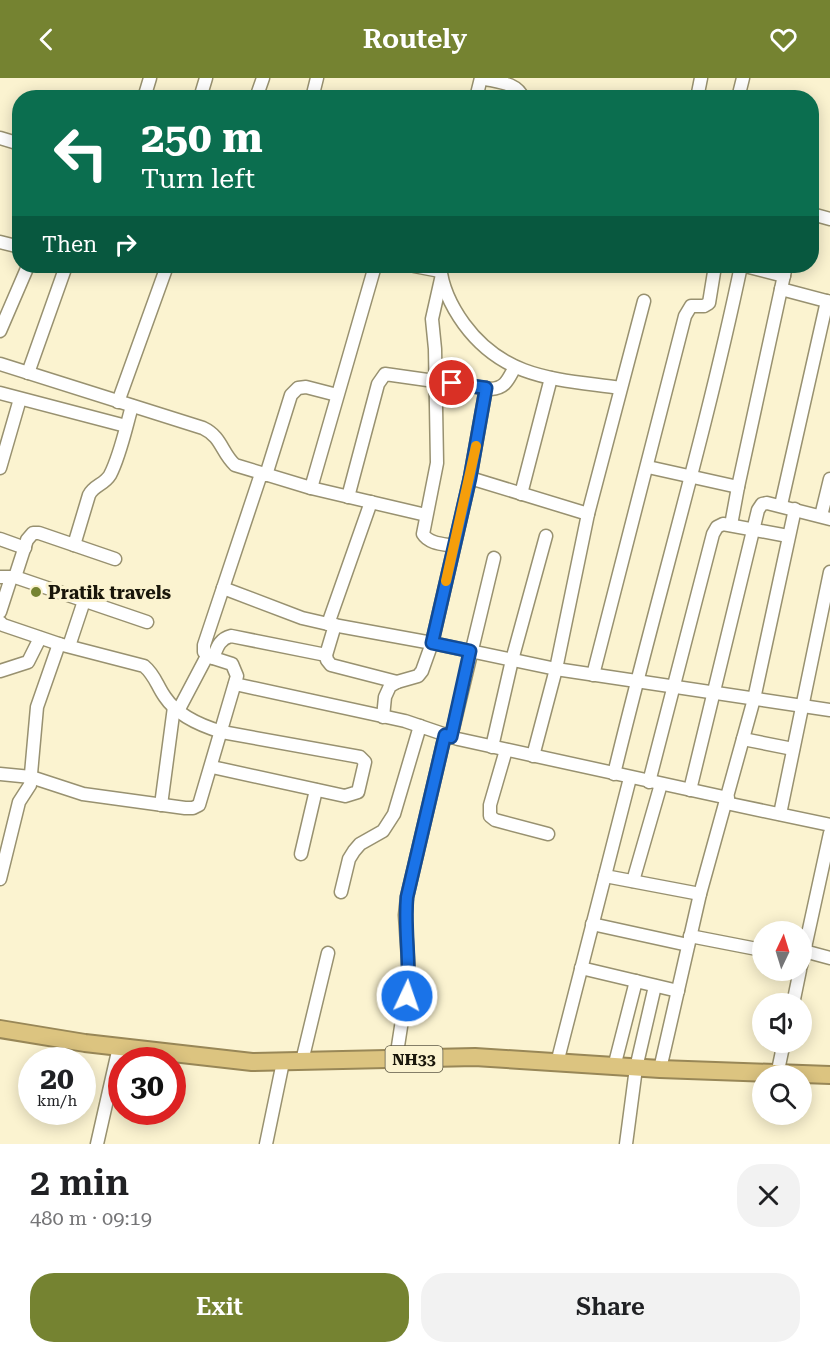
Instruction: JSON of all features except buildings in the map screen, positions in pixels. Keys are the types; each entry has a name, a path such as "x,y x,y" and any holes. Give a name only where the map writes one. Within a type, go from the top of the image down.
{"highway":[{"name":"NH33","path":"0,1029 119,1047"},
{"name":"NH33","path":"186,1055 252,1062 475,1057 752,1074"},
{"name":"NH33","path":"812,1075 830,1075"}],"street":[{"path":"481,78 510,85 518,90"},
{"path":"0,331 25,273"},
{"path":"28,373 64,273"},
{"path":"118,402 164,273"},
{"path":"311,488 373,273"},
{"path":"440,273 448,299 474,337 492,355 515,367 551,378 620,388"},
{"path":"440,273 432,319 437,463 423,534 426,539 454,546"},
{"path":"593,675 648,467 684,316 691,306 704,306 709,303 714,273"},
{"path":"614,774 636,680 692,477 741,273"},
{"path":"769,273 784,277 829,302 781,506"},
{"path":"731,525 784,277"},
{"path":"533,756 556,669 588,514 644,301"},
{"path":"0,364 190,423 212,432 228,459 235,465 311,488 426,515"},
{"path":"348,496 381,378 385,374 500,388 506,385 515,367"},
{"path":"521,494 551,378"},
{"path":"0,774 31,777 83,794 185,808 199,805 237,676 232,664 210,657 204,652 204,645 223,588 291,395 298,388 306,387 338,395"},
{"path":"383,717 387,691 397,682 418,676 432,643 470,478 486,388"},
{"path":"0,393 126,426"},
{"path":"0,468 20,399"},
{"path":"74,545 92,489 103,483 111,474 132,406"},
{"path":"648,467 738,487"},
{"path":"470,478 588,514"},
{"path":"690,790 762,504 795,509 825,518 830,479"},
{"path":"372,502 332,625 326,655 331,665 338,668 397,682"},
{"path":"660,1069 700,894 754,699 795,509"},
{"path":"633,881 674,687 713,534 717,527 723,524 788,536"},
{"path":"0,612 9,578 33,533 115,559"},
{"path":"492,747 512,660 546,536"},
{"path":"0,539 25,548"},
{"path":"396,1059 409,975 405,927 407,897 494,558"},
{"path":"780,814 830,572"},
{"path":"9,578 147,622"},
{"path":"223,588 302,618 332,625 556,669 830,710"},
{"path":"0,879 17,811 30,785 37,707 84,601"},
{"path":"0,622 40,638 144,666 152,672 161,691 176,709 205,727 363,760 363,772 358,792 345,796 212,767"},
{"path":"161,805 176,709 224,638 231,636 326,655"},
{"path":"0,671 28,662 40,638"},
{"path":"236,684 420,726 492,747 690,790 830,825"},
{"path":"341,892 349,859 354,851 360,844 383,831 394,814 420,726"},
{"path":"742,739 794,749"},
{"path":"507,750 490,805 489,816 495,820 548,834"},
{"path":"556,1063 630,778"},
{"path":"301,854 316,790"},
{"path":"811,921 830,833"},
{"path":"605,876 700,894"},
{"path":"592,924 689,941 752,949"},
{"path":"302,1061 328,953"},
{"path":"812,960 830,958"},
{"path":"581,968 678,991"},
{"path":"614,1067 636,981"},
{"path":"626,1144 636,1068 655,986"},
{"path":"266,1144 283,1062"},
{"path":"97,1144 108,1096"}],"slow traffic":[{"path":"446,581 476,446"}],"place":[{"name":"Pratik travels","path":"36,592"}],"route":[{"path":"407,996 409,975 405,915 407,897 445,735 451,737 470,651 432,643 470,478 486,388 452,383"}]}
